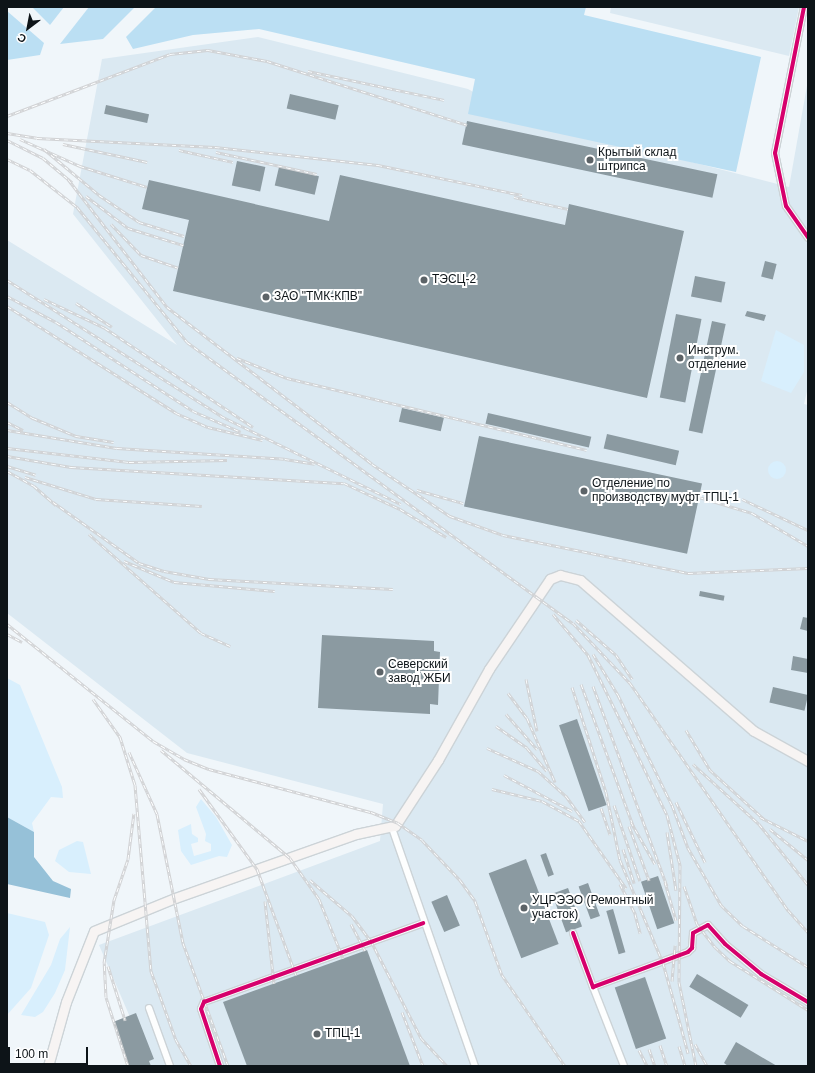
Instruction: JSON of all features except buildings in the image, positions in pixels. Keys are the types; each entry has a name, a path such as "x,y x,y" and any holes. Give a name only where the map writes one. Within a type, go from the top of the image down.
{"main road":[{"path":"48,1066 66,1002 89,938 94,931 175,898 356,834 376,828 392,828 438,760 489,669 542,586 560,575 580,580 754,731 808,761"}],"street":[{"path":"804,7 775,153 786,206 808,238"},
{"path":"392,828 423,923 475,1066"},
{"path":"220,1066 201,1009 204,1002 423,923"},
{"path":"593,987 688,952 692,948 693,933 708,925 725,944 761,974 808,1002"},
{"path":"573,933 624,1066"},
{"path":"149,1008 170,1066"}],"shaded area":[{"path":"32,7 64,7 50,25"},
{"path":"89,7 135,7 103,39 60,44"},
{"path":"156,7 586,7 584,15 761,57 736,172 468,114 475,79 259,29 193,35 133,49 126,37"},
{"path":"611,7 799,7 789,56 610,13"},
{"path":"7,11 44,43 40,55 7,60"},
{"path":"258,37 468,89 519,118 789,187 808,80 808,387 804,404 808,405 808,1066 151,1066 99,945 380,841 383,804 187,753 7,613 7,240 177,345 73,214 102,59"},
{"path":"776,330 804,345 804,372 791,393 761,381"},
{"path":"777,461 783,464 786,470 783,476 777,479 771,476 768,470 771,464"},
{"path":"7,678 20,685 62,787 63,798 51,797 32,823 34,832 7,817"},
{"path":"201,799 216,817 232,845 227,857 219,856 191,865 181,851 178,830 191,824 192,834 198,838 198,842 191,844 194,856 211,851 211,844 205,841 206,834 196,807"},
{"path":"7,817 34,832 34,857 53,881 71,889 70,898 7,884"},
{"path":"77,841 83,842 91,874 69,872 55,861 59,850"},
{"path":"7,913 45,922 49,935 31,988 7,1015"},
{"path":"70,927 65,970 55,993 43,1012 35,1017 21,1015 51,965 60,939"}],"railway":[{"path":"7,116 170,54 208,50 267,61 467,125"},
{"path":"308,71 444,100"},
{"path":"7,133 37,138 215,147 378,165 522,195"},
{"path":"20,139 80,166 147,187"},
{"path":"7,140 43,158 72,182"},
{"path":"63,144 147,162"},
{"path":"44,149 99,195 139,222 184,236"},
{"path":"179,150 233,162"},
{"path":"216,152 317,174"},
{"path":"7,159 30,170 77,207 187,342 573,623 630,683 788,910 808,932"},
{"path":"68,179 167,307 372,464 450,516 503,535 688,573 808,568"},
{"path":"86,196 128,228 183,245"},
{"path":"514,197 568,209"},
{"path":"111,224 141,255 178,268"},
{"path":"7,280 221,416 401,504"},
{"path":"7,296 56,322 193,411 241,432"},
{"path":"44,299 105,328 253,427"},
{"path":"76,303 112,327"},
{"path":"7,306 176,413 208,427 262,440"},
{"path":"237,358 287,378 586,450"},
{"path":"7,402 33,418 76,436 114,442"},
{"path":"7,422 23,430"},
{"path":"7,430 117,448 285,459 315,464"},
{"path":"7,448 129,462 227,460"},
{"path":"7,456 71,467 344,483 400,509 446,537"},
{"path":"7,466 36,475"},
{"path":"7,471 34,486 56,505"},
{"path":"25,477 96,499 202,506"},
{"path":"417,490 463,503"},
{"path":"699,497 752,513 808,546"},
{"path":"742,499 808,530"},
{"path":"53,502 139,563 164,571 209,579 393,589"},
{"path":"89,534 201,633 230,646"},
{"path":"124,561 174,582 275,591"},
{"path":"553,614 588,655 667,815 680,865 679,982 696,1066"},
{"path":"576,620 616,655 632,679"},
{"path":"7,624 153,741 184,759 209,769 371,812 398,823 422,840 460,880 475,901 502,975 565,1066"},
{"path":"7,634 22,642"},
{"path":"593,654 618,695 672,805 688,848 721,905 743,926 808,967"},
{"path":"526,679 537,731"},
{"path":"581,684 634,828"},
{"path":"593,686 667,886"},
{"path":"572,687 606,792 620,860 663,963 676,1009"},
{"path":"508,693 527,718 555,782"},
{"path":"93,699 120,737 135,785 151,971 176,1040 191,1066"},
{"path":"506,714 537,749"},
{"path":"496,726 527,748 547,771"},
{"path":"686,730 710,770 764,819"},
{"path":"487,748 538,771 566,796 585,822"},
{"path":"161,750 290,858 319,899 343,958"},
{"path":"129,752 157,814 183,943 228,1066"},
{"path":"693,764 759,824 808,885"},
{"path":"504,775 572,811"},
{"path":"199,789 257,869 296,975"},
{"path":"492,789 542,801 579,821 626,888"},
{"path":"676,802 705,862"},
{"path":"614,805 640,881"},
{"path":"601,808 610,834"},
{"path":"128,1066 106,997 104,963 114,900 128,859 134,813"},
{"path":"760,817 808,841"},
{"path":"631,822 655,864"},
{"path":"629,826 649,880"},
{"path":"770,829 808,860"},
{"path":"667,832 676,890"},
{"path":"623,849 634,883"},
{"path":"310,880 352,916 371,941 421,1038 447,1066"},
{"path":"665,882 676,920"},
{"path":"620,884 635,914 640,933"},
{"path":"684,886 697,924 715,947 730,961 808,1010"},
{"path":"265,901 274,984"},
{"path":"351,924 365,950"},
{"path":"672,981 675,945"},
{"path":"108,966 125,1020"},
{"path":"675,1005 688,1053"},
{"path":"402,1012 423,1066"},
{"path":"695,1044 707,1066"},
{"path":"660,1045 667,1066"},
{"path":"679,1046 685,1066"},
{"path":"649,1049 655,1066"},
{"path":"639,1050 647,1066"}],"cycle path":[{"path":"804,7 775,153 786,206 808,238"},
{"path":"220,1066 201,1009 204,1002 423,923"},
{"path":"573,933 593,987 688,952 692,948 693,933 708,925 725,944 761,974 808,1002"}],"place":[{"name":"Крытый склад штрипса","path":"590,160"},
{"name":"ТЭСЦ-2","path":"424,280"},
{"name":"ЗАО \"ТМК-КПВ\"","path":"266,297"},
{"name":"Инструм. отделение","path":"680,358"},
{"name":"Отделение по производству муфт ТПЦ-1","path":"584,491"},
{"name":"Северский завод ЖБИ","path":"380,672"},
{"name":"УЦРЭЭО (Ремонтный участок)","path":"524,908"},
{"name":"ТПЦ-1","path":"317,1034"}]}
